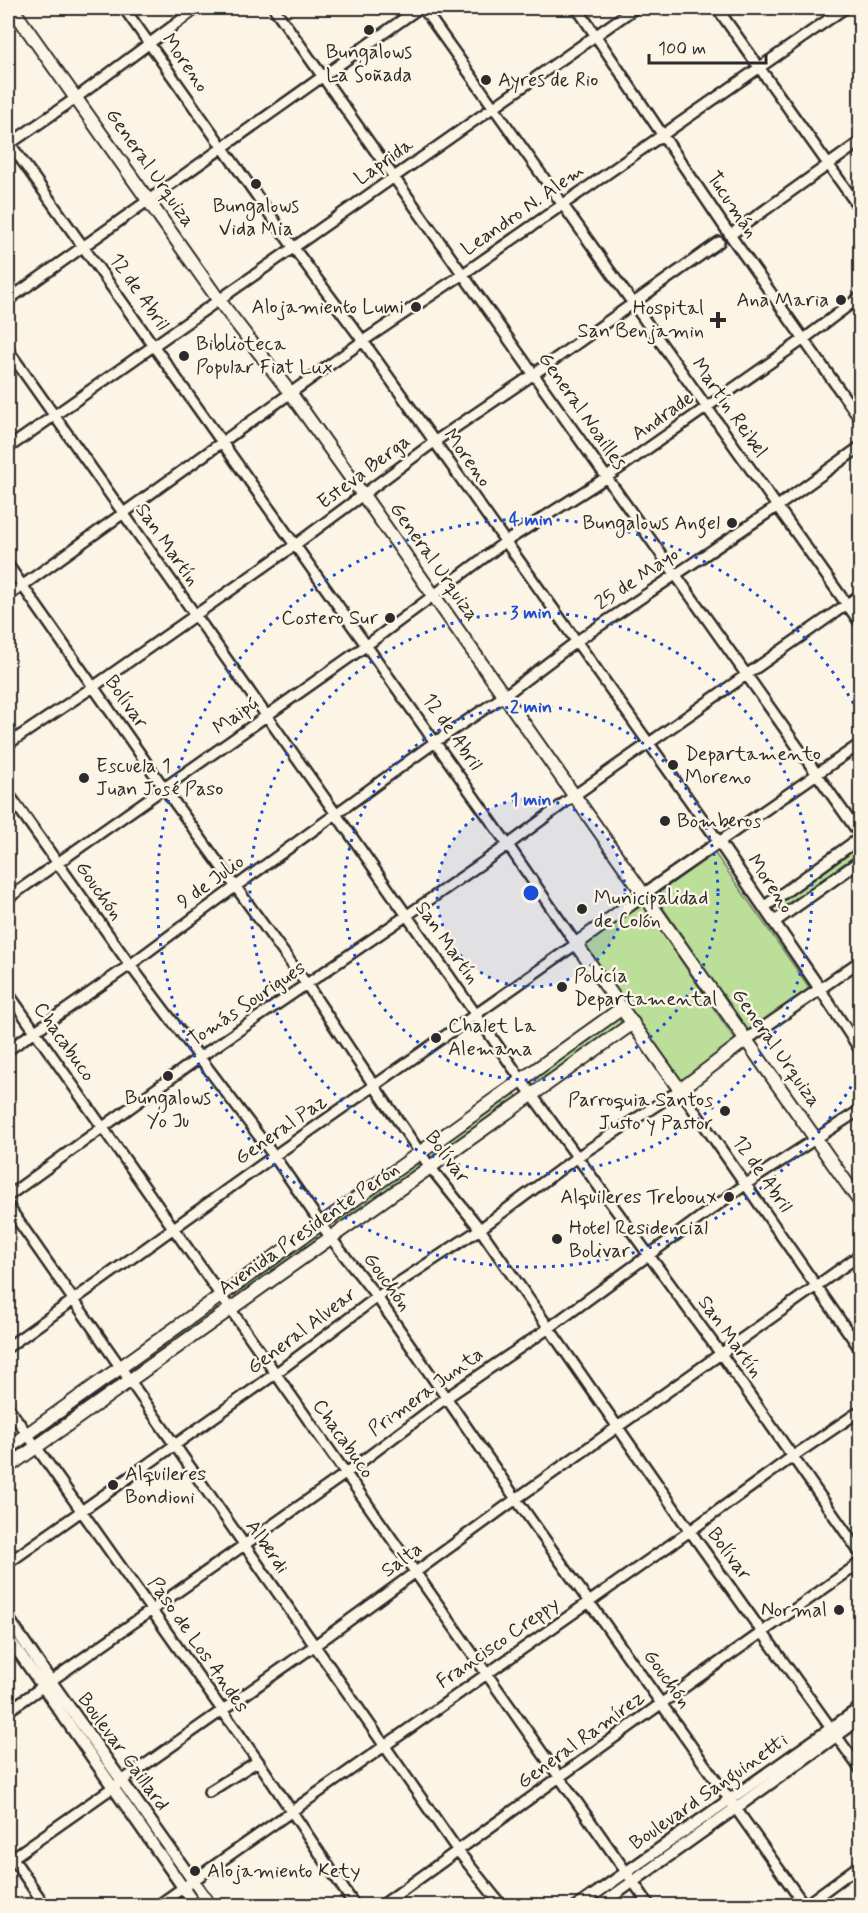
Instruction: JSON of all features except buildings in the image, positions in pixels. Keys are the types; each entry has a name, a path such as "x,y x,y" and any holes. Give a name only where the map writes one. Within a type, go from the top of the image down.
{"main road":[{"name":"General Urquiza","path":"12,8 218,299 291,394 363,495 861,1202"},
{"path":"576,944 644,894"},
{"name":"12 de Abril","path":"576,944 680,1090"},
{"name":"Avenida Presidente Perón","path":"8,1448 622,1008"},
{"name":"Avenida Presidente Perón","path":"8,1467 633,1023"},
{"path":"680,1090 747,1040"}],"street":[{"name":"Moreno","path":"124,8 577,641 719,842 861,1050"},
{"path":"8,143 76,98 197,8"},
{"name":"General Noailles","path":"274,8 861,836"},
{"path":"8,300 418,8"},
{"name":"Martín Reibel","path":"423,8 861,623"},
{"name":"Tucumán","path":"577,8 730,235 861,419"},
{"name":"Laprida","path":"8,448 635,8"},
{"path":"717,8 861,209"},
{"name":"Leandro N. Alem","path":"8,596 363,341 845,8"},
{"path":"730,235 861,142"},
{"name":"12 de Abril","path":"8,143 367,645 576,944"},
{"name":"Esteva Berga","path":"8,744 295,545 434,442 719,242"},
{"name":"Andrade","path":"367,645 505,542 607,477 861,297"},
{"name":"San Martín","path":"8,350 521,1080 721,1354 861,1553"},
{"name":"25 de Mayo","path":"435,742 504,696 577,641 861,447"},
{"name":"Bolívar","path":"8,565 164,788 307,985 430,1167 480,1229 690,1531 861,1769"},
{"name":"Tomás Sourigues","path":"8,1196 200,1057 508,845 575,795 861,595"},
{"name":"Maipú","path":"8,898 367,645"},
{"name":"9 de Julio","path":"8,1050 130,965 435,742"},
{"path":"644,894 861,744"},
{"name":"Gouchón","path":"8,793 130,965 274,1156 330,1237 377,1297 516,1499 805,1905"},
{"path":"764,907 861,836"},
{"path":"774,922 861,861"},
{"name":"General Paz","path":"8,1347 274,1156 576,944"},
{"path":"747,1040 861,961"},
{"name":"Chacabuco","path":"8,993 650,1905"},
{"name":"12 de Abril","path":"680,1090 861,1349"},
{"name":"General Alvear","path":"8,1563 275,1374 377,1297 480,1229 577,1157 680,1090"},
{"name":"Primera Junta","path":"8,1710 345,1473 446,1398 549,1328 746,1184 861,1110"},
{"name":"Alberdi","path":"8,1206 458,1851 502,1905"},
{"name":"Salta","path":"9,1857 314,1646 516,1499 861,1255"},
{"name":"Paso de Los Andes","path":"8,1407 258,1761 355,1905"},
{"name":"Francisco Creppy","path":"157,1905 792,1457 861,1411"},
{"name":"General Ramírez","path":"381,1905 861,1563"},
{"name":"Boulevar Gaillard","path":"8,1618 46,1684 111,1787 196,1905"},
{"name":"Boulevar Gaillard","path":"8,1637 122,1780 212,1905"},
{"name":"Boulevard Sanguinetti","path":"578,1905 630,1876 835,1732 861,1708"},
{"name":"Boulevard Sanguinetti","path":"835,1732 861,1719"},
{"path":"209,1792 258,1761"},
{"path":"9,1857 45,1905"},
{"path":"805,1905 861,1865"},
{"name":"Boulevard Sanguinetti","path":"599,1905 630,1876"}],"green space":[{"path":"858,848 860,852 779,910 776,906"},
{"path":"714,852 811,990 749,1033 655,896"},
{"path":"643,905 738,1044 682,1082 582,945"},
{"path":"619,1019 621,1023 539,1081 537,1077"},
{"path":"515,1094 518,1097 436,1155 433,1152"},
{"path":"416,1163 419,1167 337,1225 334,1221"},
{"path":"315,1235 318,1239 236,1297 234,1293"},
{"path":"215,1306 217,1310 135,1368 133,1365"},
{"path":"118,1375 120,1378 38,1436 36,1433"}],"place":[{"name":"Bungalows La Soñada","path":"369,30"},
{"name":"Ayres de Rio","path":"486,80"},
{"name":"Bungalows Vida Mia","path":"256,184"},
{"name":"Ana Maria","path":"841,300"},
{"name":"Alojamiento Lumi","path":"416,307"},
{"name":"Hospital San Benjamin","path":"718,320"},
{"name":"Biblioteca Popular Fiat Lux","path":"184,356"},
{"name":"Bungalows Angel","path":"732,523"},
{"name":"Costero Sur","path":"390,618"},
{"name":"Departamento Moreno","path":"673,765"},
{"name":"Escuela 1 Juan José Paso","path":"84,778"},
{"name":"Bomberos","path":"665,821"},
{"name":"Municipalidad de Colón","path":"582,909"},
{"name":"Policía Departamental","path":"562,987"},
{"name":"Chalet La Alemana","path":"436,1038"},
{"name":"Bungalows Yo Ju","path":"168,1076"},
{"name":"Parroquia Santos Justo y Pastor","path":"725,1111"},
{"name":"Alquileres Treboux","path":"729,1197"},
{"name":"Hotel Residencial Bolivar","path":"557,1239"},
{"name":"Alquileres Bondioni","path":"113,1485"},
{"name":"Normal","path":"839,1610"},
{"name":"Alojamiento Kety","path":"195,1871"}]}
